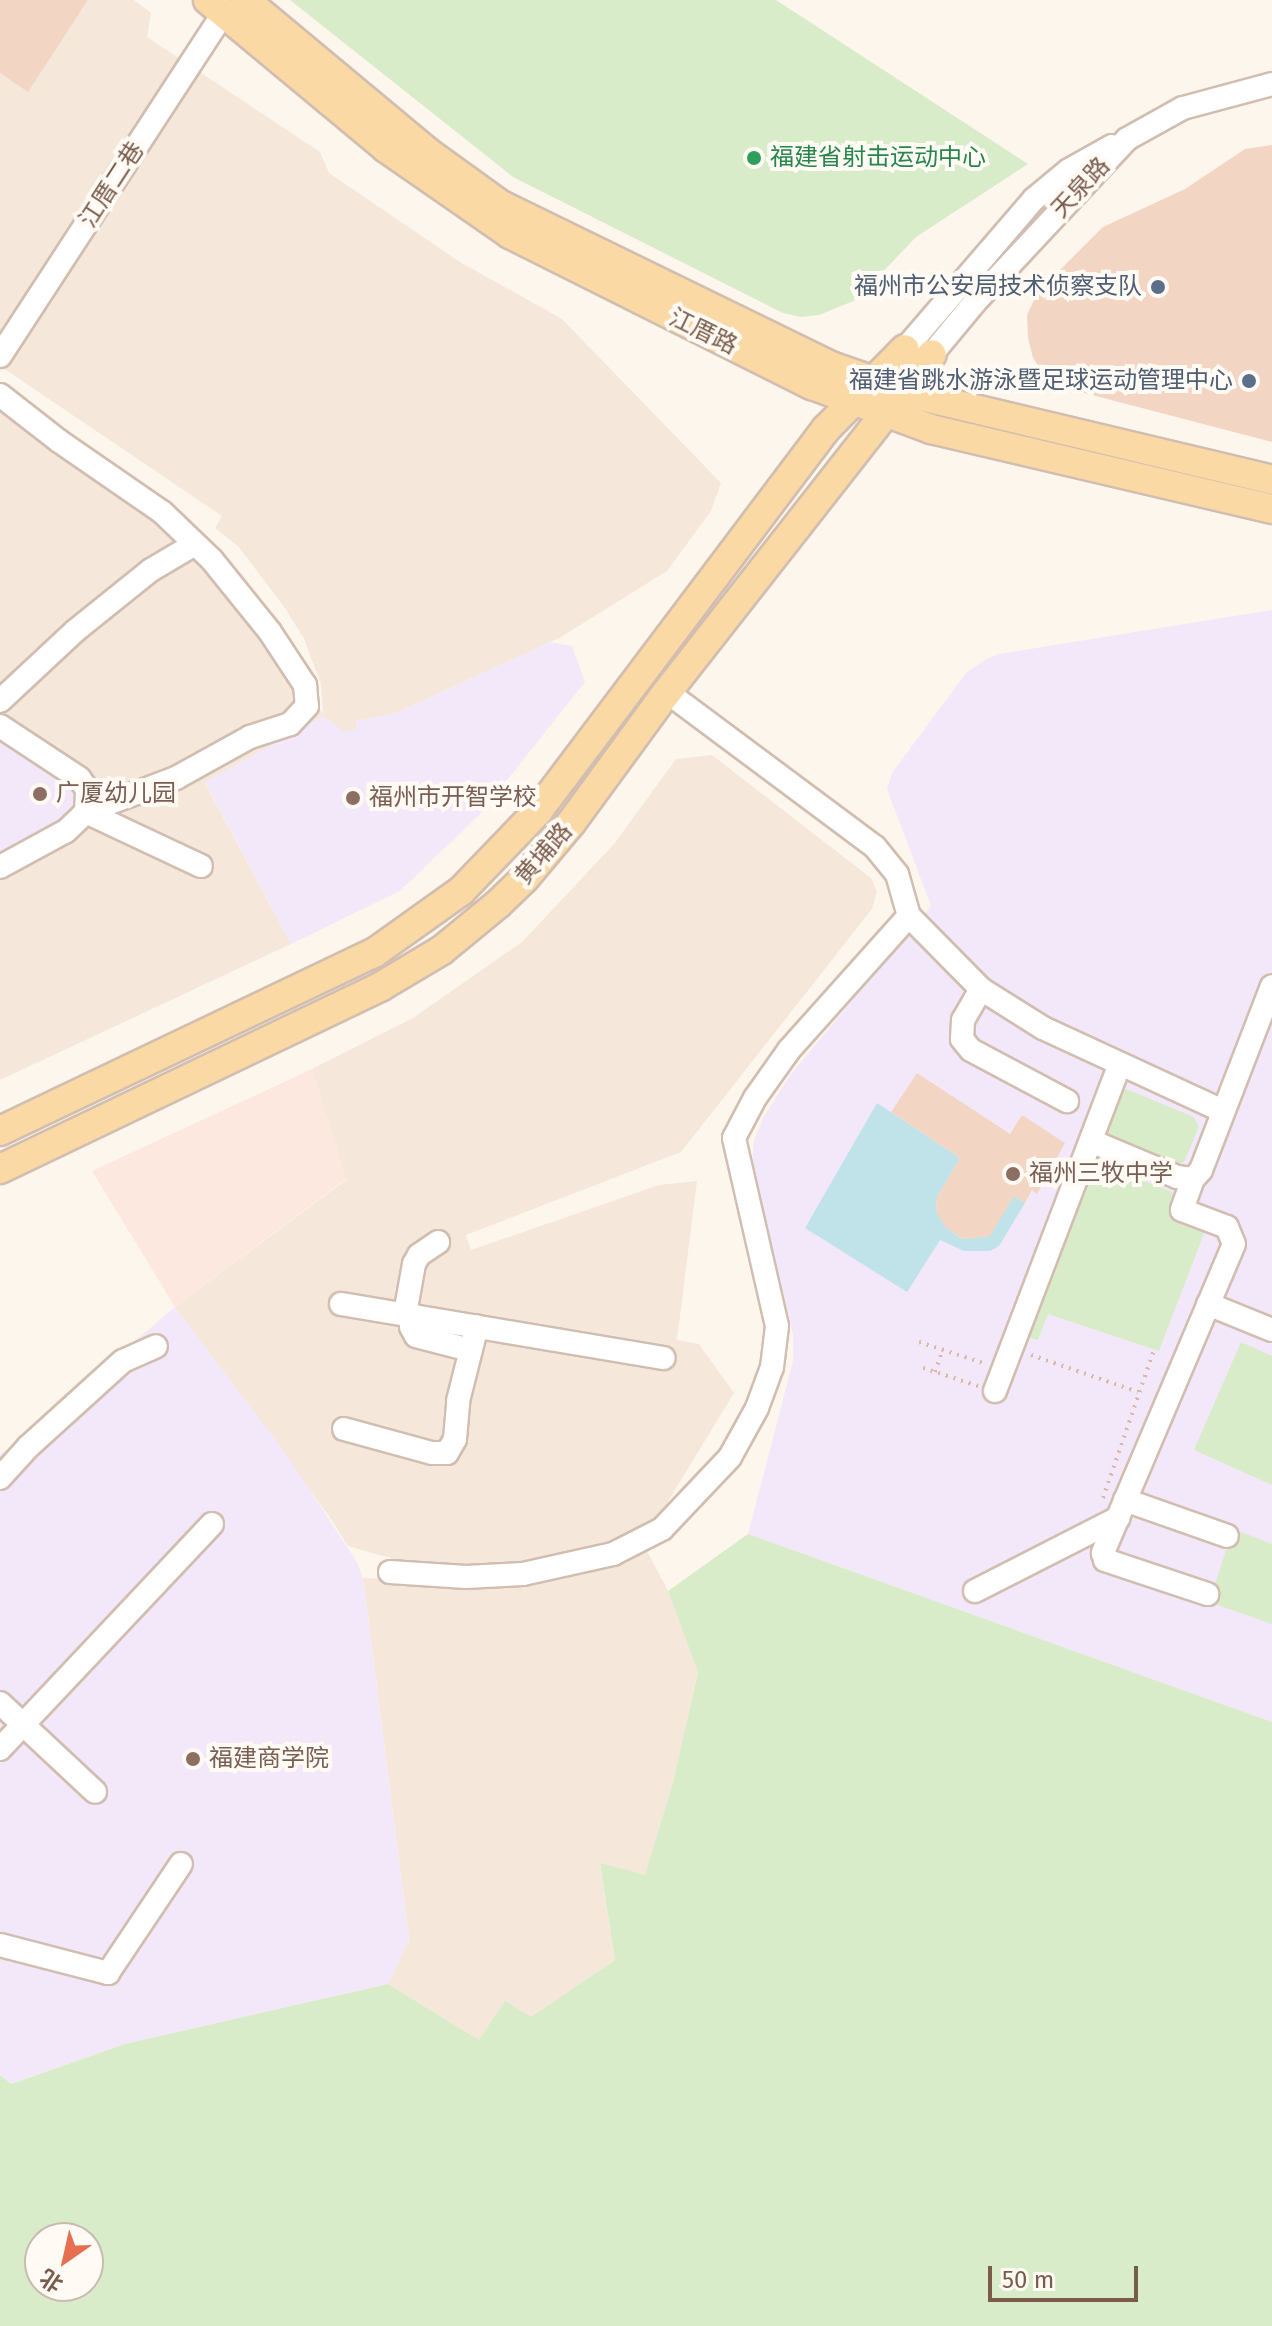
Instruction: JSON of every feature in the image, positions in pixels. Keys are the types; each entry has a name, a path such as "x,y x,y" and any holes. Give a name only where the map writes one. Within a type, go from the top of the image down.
{"main road":[{"name":"江厝路","path":"226,4 501,205 816,359 871,382 903,391 1272,480"},
{"name":"江厝路","path":"226,4 386,148 510,234 550,257 851,402 885,414 931,429 1272,509"},
{"name":"黄埔路","path":"0,1131 374,953 461,891 538,811 826,429 871,382 919,352"},
{"name":"黄埔路","path":"0,1169 349,1003 442,950 524,879 571,823 667,692 903,391 919,352"}],"street":[{"name":"江厝二巷","path":"0,356 226,4"},
{"name":"天泉路","path":"919,352 975,302 1127,139 1183,108 1272,84"},
{"path":"0,395 59,441 162,512 195,544 292,663 305,685 307,706 290,724 250,737 176,778 86,812 66,831 0,867"},
{"path":"0,701 75,631 151,570 195,544"},
{"path":"667,692 875,847 897,874 909,916 981,989 1043,1028 1223,1111"},
{"path":"0,726 79,778 87,789 86,812"},
{"path":"86,812 201,866"},
{"path":"390,1572 466,1577 523,1574 613,1554 662,1529 740,1444 772,1367 777,1326 734,1138 755,1098 781,1060 909,916"},
{"path":"1207,1594 1105,1560 1103,1553 1234,1244 1227,1227 1182,1210 1193,1179 1201,1170 1272,986"},
{"path":"981,989 963,1020 962,1039 971,1050 1067,1101"},
{"path":"995,1391 1120,1064"},
{"path":"1091,1141 1177,1177 1193,1179"},
{"path":"438,1242 419,1255 414,1264 409,1314 411,1327 416,1336 470,1350"},
{"path":"341,1304 664,1358"},
{"path":"1208,1304 1272,1330"},
{"path":"344,1429 432,1453 447,1453 455,1439 458,1401 477,1326"},
{"path":"0,1478 28,1447 123,1361 156,1346"},
{"path":"975,1591 1118,1513 1227,1536"},
{"path":"0,1749 212,1524"},
{"path":"0,1703 95,1792"},
{"path":"0,1945 108,1973 181,1864"}],"path":[{"path":"919,1342 1003,1370"},
{"path":"1011,1348 1138,1392"},
{"path":"935,1372 943,1349"},
{"path":"1118,1513 1102,1496 1154,1350"},
{"path":"923,1368 995,1391"}],"shaded area":[{"path":"88,0 134,0 151,13 147,37 320,152 329,173 460,262 562,319 721,483 711,511 667,571 561,637 394,714 356,721 357,729 205,783 291,944 0,1080 0,409 164,519 260,627 323,714 321,684 304,639 285,608 238,546 215,528 222,516 0,366 0,73 28,91"},
{"name":"福州三牧中学","path":"1272,610 1272,1722 748,1534 793,1361 793,1335 752,1161 754,1140 763,1118 791,1074 931,906 887,789 892,773 966,673 986,659 999,654"},
{"name":"福州市开智学校","path":"550,642 572,646 585,682 481,813 400,891 291,944 205,782 323,716 345,732 357,729 356,721 394,714"},
{"name":"广厦幼儿园","path":"0,734 75,783 80,805 58,830 0,854"},
{"path":"712,755 871,878 877,891 872,909 681,1152 466,1235 471,1250 659,1185 697,1181 677,1340 699,1344 734,1393 650,1531 512,1568 418,1566 348,1546 175,1307 346,1180 312,1069 413,1018 522,942 614,844 676,759"},
{"path":"312,1069 346,1179 175,1307 92,1171"},
{"name":"福建商学院","path":"175,1307 286,1454 357,1562 363,1578 409,1939 388,1984 125,2044 10,2084 0,2075 0,1455"},
{"path":"646,1549 668,1591 698,1671 673,1782 645,1876 600,1864 615,1960 531,2017 479,2040 388,1984 409,1939 363,1578 508,1584 574,1576"}],"green space":[{"name":"福建省射击运动中心","path":"290,0 776,0 1028,164 916,237 856,300 819,315 801,317 783,313 513,177"},
{"path":"1121,1087 1194,1117 1199,1127 1184,1162 1176,1165 1104,1132"},
{"path":"1087,1159 1180,1195 1206,1228 1159,1351 1048,1314 1038,1340 1024,1336"},
{"path":"1241,1342 1272,1356 1272,1485 1194,1450"},
{"path":"1233,1529 1272,1544 1272,1624 1209,1602"},
{"path":"748,1534 1272,1722 1272,2326 0,2326 0,2075 11,2084 125,2044 388,1984 479,2040 505,2001 531,2017 615,1960 600,1863 645,1875 673,1782 698,1672 668,1591"}],"water":[{"path":"877,1103 960,1158 937,1197 936,1211 953,1233 963,1239 989,1236 1014,1196 1025,1203 999,1246 990,1251 964,1251 940,1240 907,1292 805,1228"}],"building":[{"path":"0,0 88,0 28,92 0,73"},
{"name":"福州市公安局技术侦察支队","path":"1272,145 1272,442 1069,389 1043,373 1033,358 1027,315 1036,296 1103,227 1185,189 1245,149"},
{"path":"917,1073 1010,1134 1022,1115 1065,1143 1037,1194 1032,1190 1025,1203 1014,1196 990,1236 963,1239 945,1227 936,1211 937,1197 960,1158 891,1112"}],"place":[{"name":"福建省射击运动中心","path":"754,158"},
{"name":"福州市公安局技术侦察支队","path":"1158,287"},
{"name":"福建省跳水游泳暨足球运动管理中心","path":"1249,381"},
{"name":"广厦幼儿园","path":"40,794"},
{"name":"福州市开智学校","path":"353,798"},
{"name":"福州三牧中学","path":"1013,1174"},
{"name":"福建商学院","path":"193,1759"}]}
